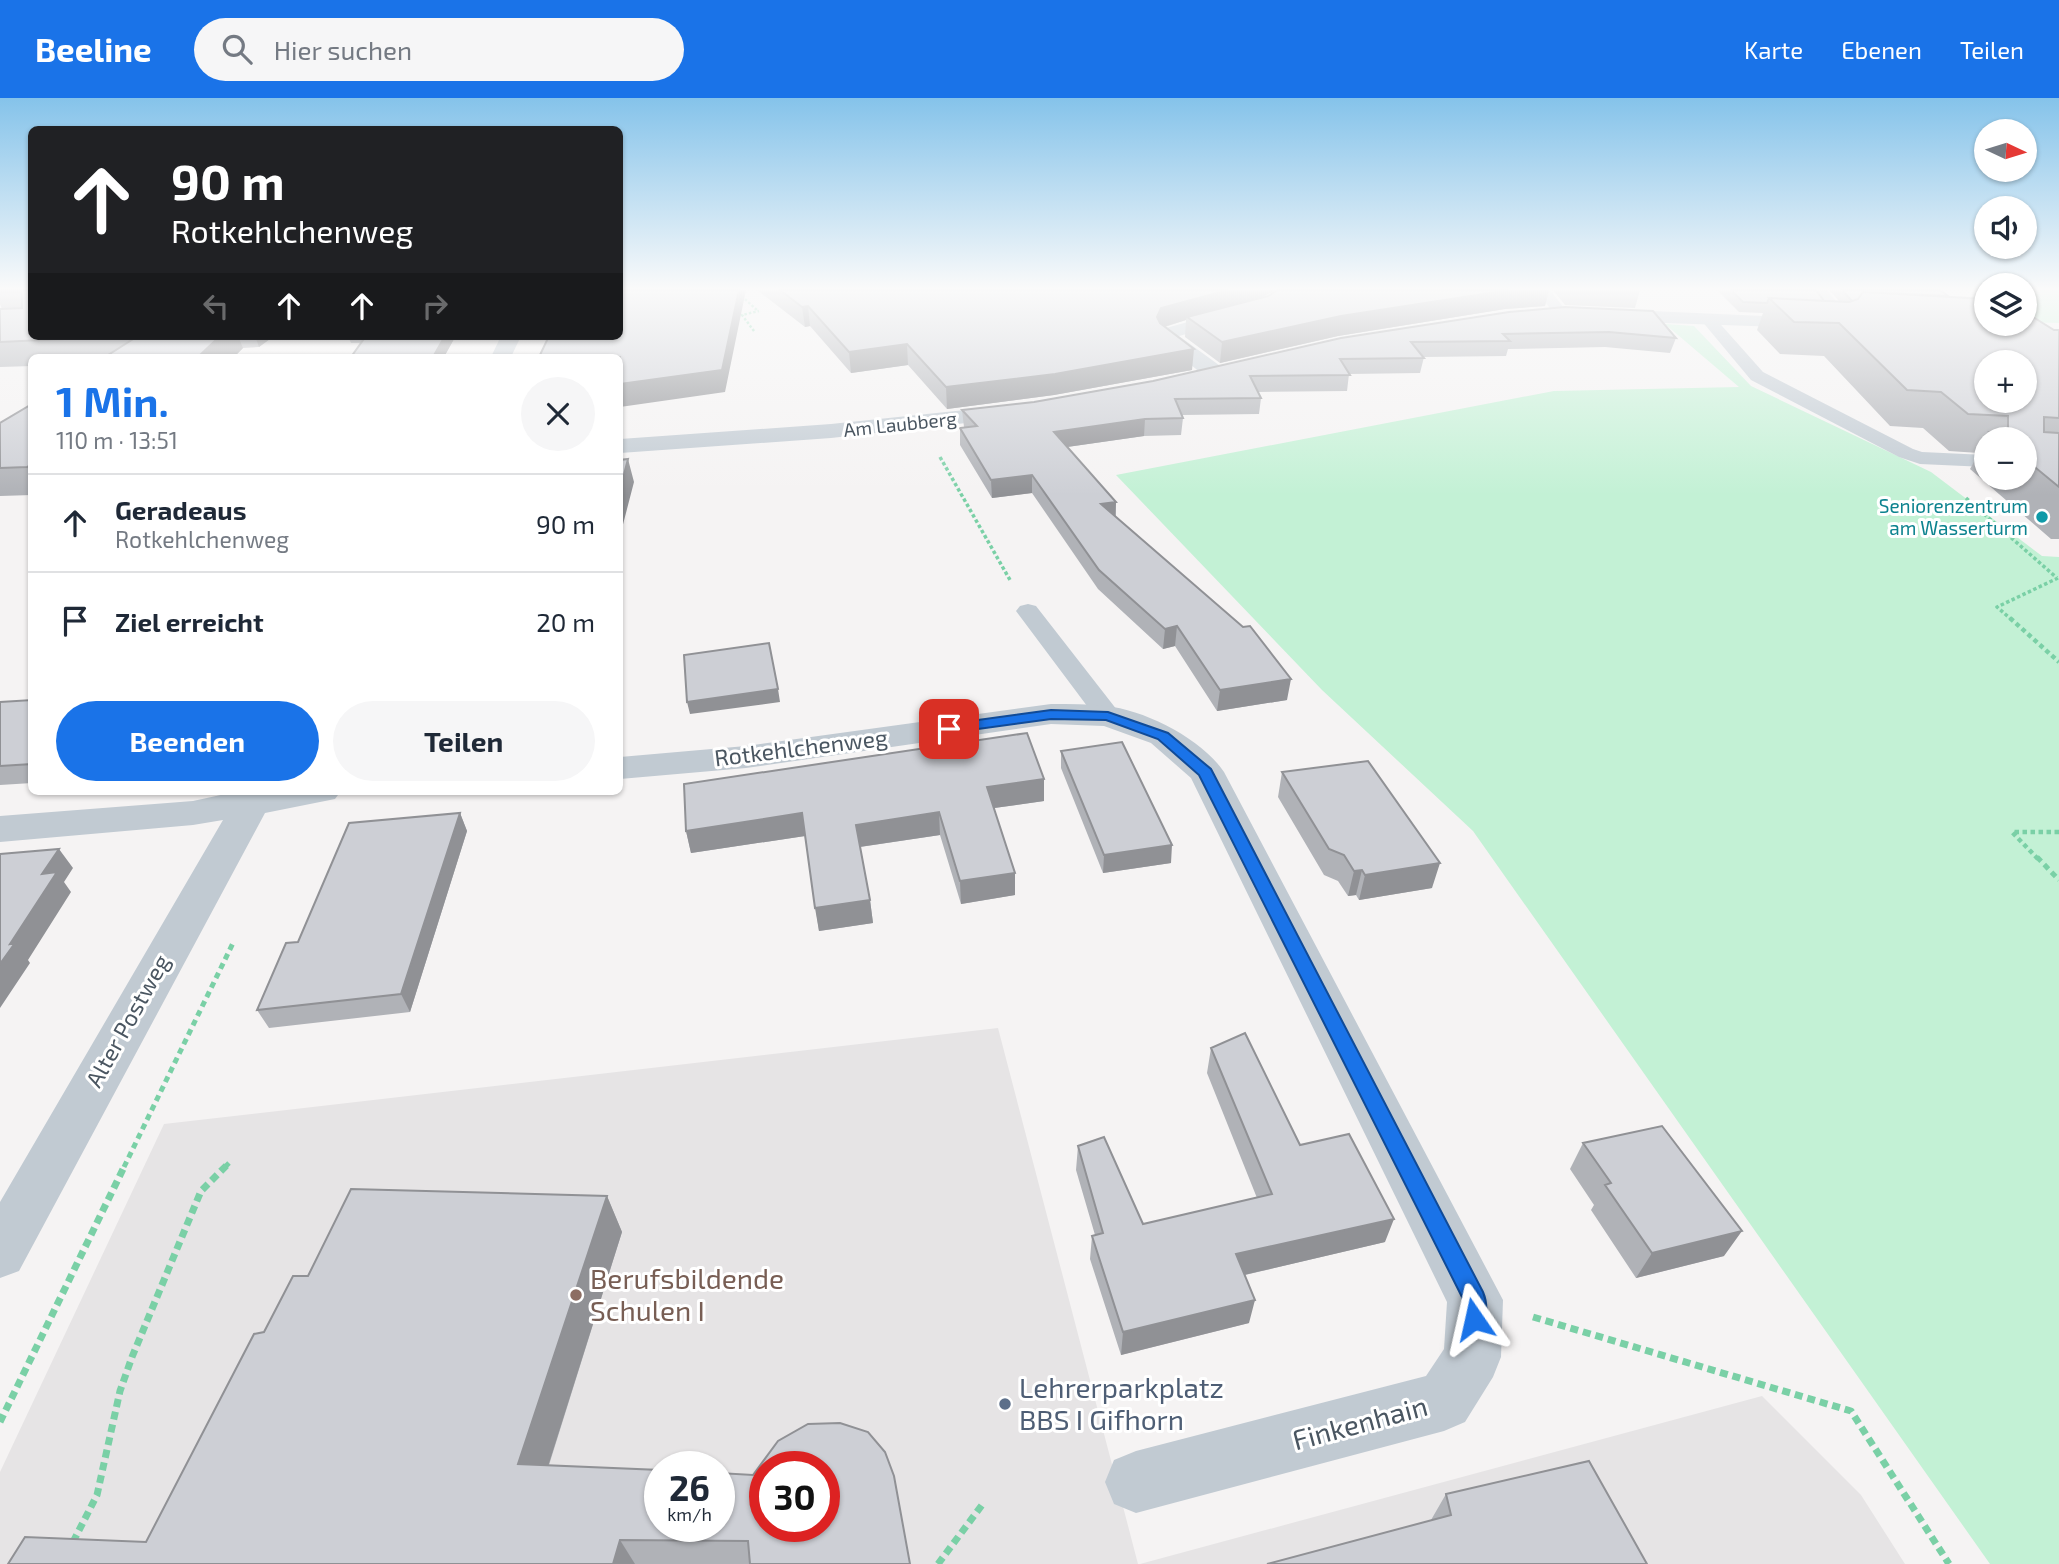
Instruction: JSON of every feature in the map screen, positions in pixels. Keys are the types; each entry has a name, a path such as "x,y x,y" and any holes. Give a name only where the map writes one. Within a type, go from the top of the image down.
{"street":[{"path":"1195,358 1214,373"},
{"path":"1189,379 1241,366"},
{"name":"Am Laubberg","path":"623,446 921,422 1034,410"},
{"name":"Rotkehlchenweg","path":"623,768 746,757 1051,714 1108,716"},
{"path":"1108,716 1163,736 1206,772 1475,1300"},
{"path":"0,829 192,813 255,797 277,795"},
{"name":"Alter Postweg","path":"0,1253 255,797"},
{"name":"Finkenhain","path":"1136,1482 1444,1401 1472,1357 1475,1300"}],"lane":[{"path":"1742,358 1757,376 1906,453 1920,458 1974,460"},
{"path":"1028,611 1108,716"}],"path":[{"path":"921,422 1028,611"},
{"path":"1920,458 2058,578 1997,607 2059,662"},
{"path":"2059,832 2012,832 2059,880"},
{"path":"0,1422 235,939"},
{"path":"66,1553 97,1495 120,1391 137,1344 201,1191 229,1163"},
{"path":"1475,1300 1851,1411 1949,1564"},
{"path":"938,1564 982,1505"}],"shaded area":[{"name":"Berufsbildende Schulen I","path":"998,1028 1138,1564 0,1564 0,1472 164,1124"},
{"path":"1762,1396 1861,1495 1905,1564 1140,1564"}],"green space":[{"path":"1705,358 1725,358 1751,386 1931,472 2042,556 2059,557 2059,1564 1990,1564 1473,831 1322,690 1116,475 1554,391 1739,387"}],"building":[{"path":"623,358 724,358 722,370 623,384"},
{"path":"920,358 1142,358 1055,374 946,387"},
{"path":"1252,358 1389,358 1340,359 1350,375 1250,376 1261,398 1175,399 1183,418 1145,419 1054,432 1116,502 1101,504 1243,627 1250,626 1291,679 1220,690 1177,626 1165,629 1099,570 1032,475 991,480 960,428 977,426 962,410 1034,402 1153,381"},
{"path":"1875,358 1974,358 1974,413 2037,413 2037,358 2059,358 2059,418 2044,417 2044,432 2059,433 2059,487 2037,469 2037,427 2008,427 2008,416 1968,414 1941,392 1907,390"},
{"path":"28,406 28,466 0,468 0,423"},
{"path":"628,459 623,478 623,460"},
{"path":"769,643 778,689 687,702 684,655"},
{"path":"28,700 28,764 0,766 0,702"},
{"path":"1027,733 1044,779 987,787 1015,873 960,881 939,812 856,825 870,900 815,908 802,813 686,831 684,784"},
{"path":"1122,742 1172,845 1104,855 1061,751"},
{"path":"1368,761 1440,863 1365,875 1362,870 1354,871 1344,855 1329,849 1282,772"},
{"path":"460,813 401,994 257,1010 286,943 298,942 349,823"},
{"path":"59,849 42,874 57,872 0,964 0,854"},
{"path":"1245,1033 1300,1145 1349,1134 1394,1219 1236,1254 1255,1300 1123,1332 1092,1236 1103,1233 1078,1146 1104,1137 1143,1224 1272,1194 1211,1048"},
{"path":"1662,1126 1742,1231 1652,1253 1605,1185 1611,1183 1583,1143"},
{"path":"351,1189 607,1196 518,1464 644,1469 644,1540 620,1540 613,1564 8,1564 25,1537 146,1542 254,1334 264,1332 293,1276 308,1276"},
{"path":"840,1423 868,1432 885,1452 894,1476 910,1564 750,1564 748,1541 735,1541 735,1474 749,1475 749,1542 840,1542 840,1451 771,1451 778,1441 808,1424"},
{"path":"1589,1461 1647,1564 1267,1564 1451,1515 1446,1494"}],"place":[{"name":"Seniorenzentrum am Wasserturm","path":"2042,517"},
{"name":"Berufsbildende Schulen I","path":"576,1295"},
{"name":"Lehrerparkplatz BBS I Gifhorn","path":"1005,1404"}],"route":[{"path":"949,729 1051,714 1108,716 1163,736 1206,772 1475,1300 1474,1319"}]}
